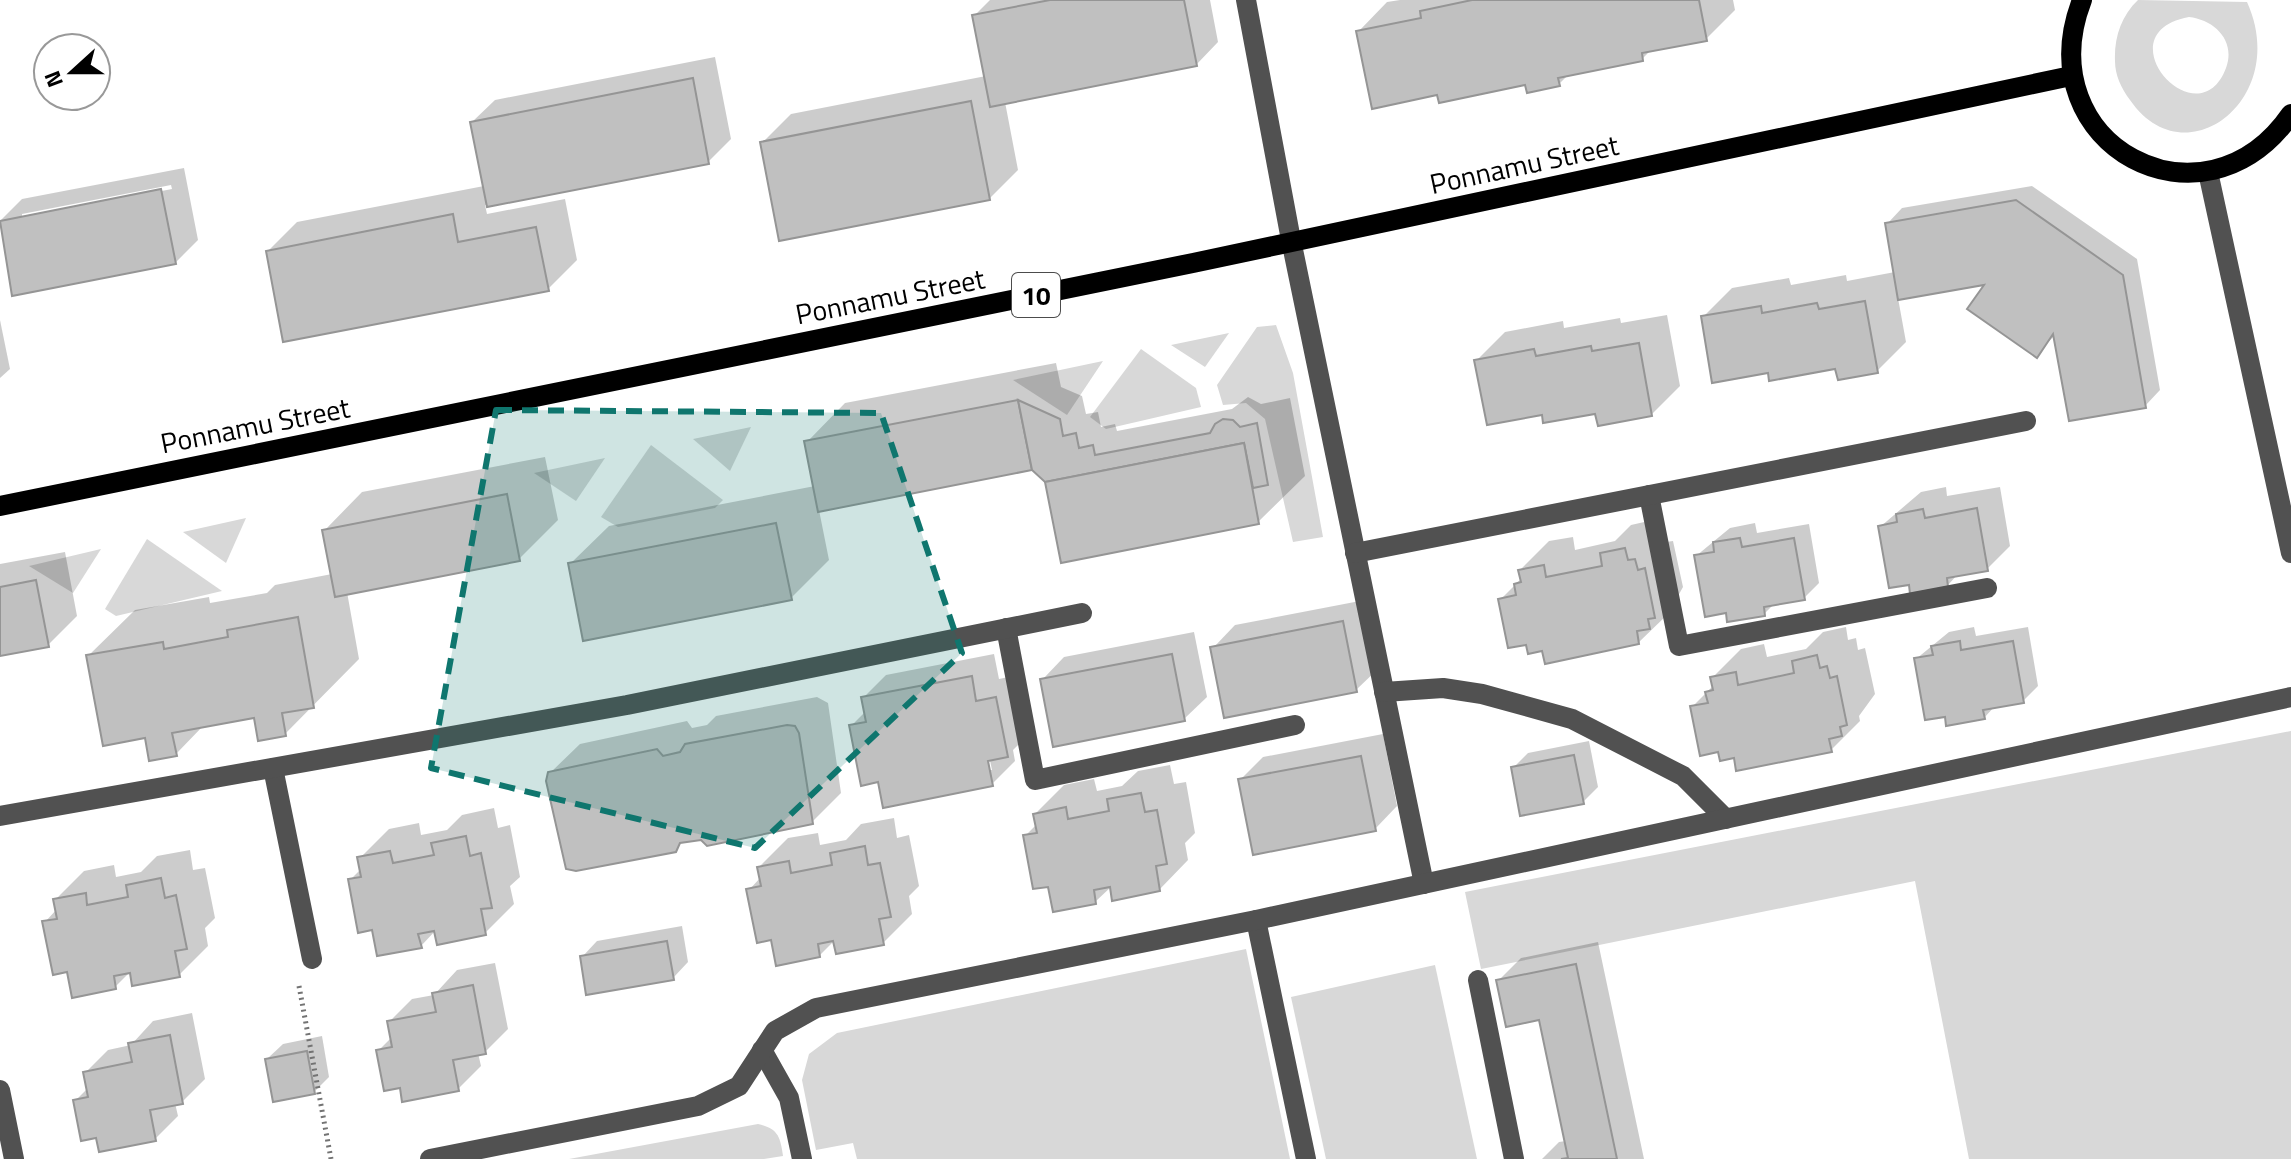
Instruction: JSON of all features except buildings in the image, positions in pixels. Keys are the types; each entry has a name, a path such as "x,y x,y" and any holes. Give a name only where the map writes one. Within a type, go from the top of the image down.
{"main road":[{"path":"2082,0 2071,36 2071,76 2092,124 2131,159 2182,173 2208,172 2258,151 2291,114"},
{"name":"Ponnamu Street","path":"0,506 2071,76"}],"street":[{"path":"1246,0 1291,240 1424,884"},
{"path":"2208,172 2291,553"},
{"path":"1355,553 2026,421"},
{"path":"1649,495 1679,646 1987,588"},
{"path":"0,816 627,705 1082,613"},
{"path":"1006,628 1035,780 1295,725"},
{"path":"1384,692 1409,688 1456,690 1572,719 1683,776 1726,819"},
{"path":"430,1159 698,1106 739,1086 775,1031 816,1008 1256,920 2291,697"},
{"path":"273,768 312,959"},
{"path":"1256,920 1306,1159"},
{"path":"1478,980 1514,1159"},
{"path":"762,1050 789,1098 802,1159"},
{"path":"0,1090 14,1159"}],"path":[{"path":"312,959 314,971 297,974 331,1159"}],"highlighted area":[{"path":"496,410 881,413 962,653 755,848 431,768"}],"shaded area":[{"path":"2138,0 2247,2 2257,37 2255,69 2244,97 2226,117 2203,130 2178,132 2153,123 2130,100 2117,76 2115,52 2120,28","holes":["2189,17 2215,27 2221,34 2226,41 2228,58 2226,68 2213,88 2196,94 2179,89 2164,76 2155,60 2154,42 2164,27"]},
{"path":"1276,325 1293,373 1323,537 1293,542 1265,419 1246,403 1223,405 1217,385 1257,327"},
{"path":"1229,333 1205,367 1171,345"},
{"path":"1141,349 1196,388 1201,407 1106,429 1090,417"},
{"path":"1103,361 1067,415 1013,380"},
{"path":"751,427 730,471 693,439"},
{"path":"651,445 723,500 715,508 618,527 601,517"},
{"path":"605,458 576,501 534,473"},
{"path":"246,518 226,563 183,532"},
{"path":"147,539 222,591 116,616 105,609"},
{"path":"101,549 73,593 29,566"},
{"path":"2291,731 2291,1159 1969,1159 1915,881 1481,969 1465,892"},
{"path":"1246,949 1290,1159 857,1159 853,1143 816,1150 802,1080 809,1054 837,1033"},
{"path":"1435,965 1477,1159 1326,1159 1291,997"},
{"path":"758,1124 777,1134 783,1156 764,1159 569,1159"}]}
